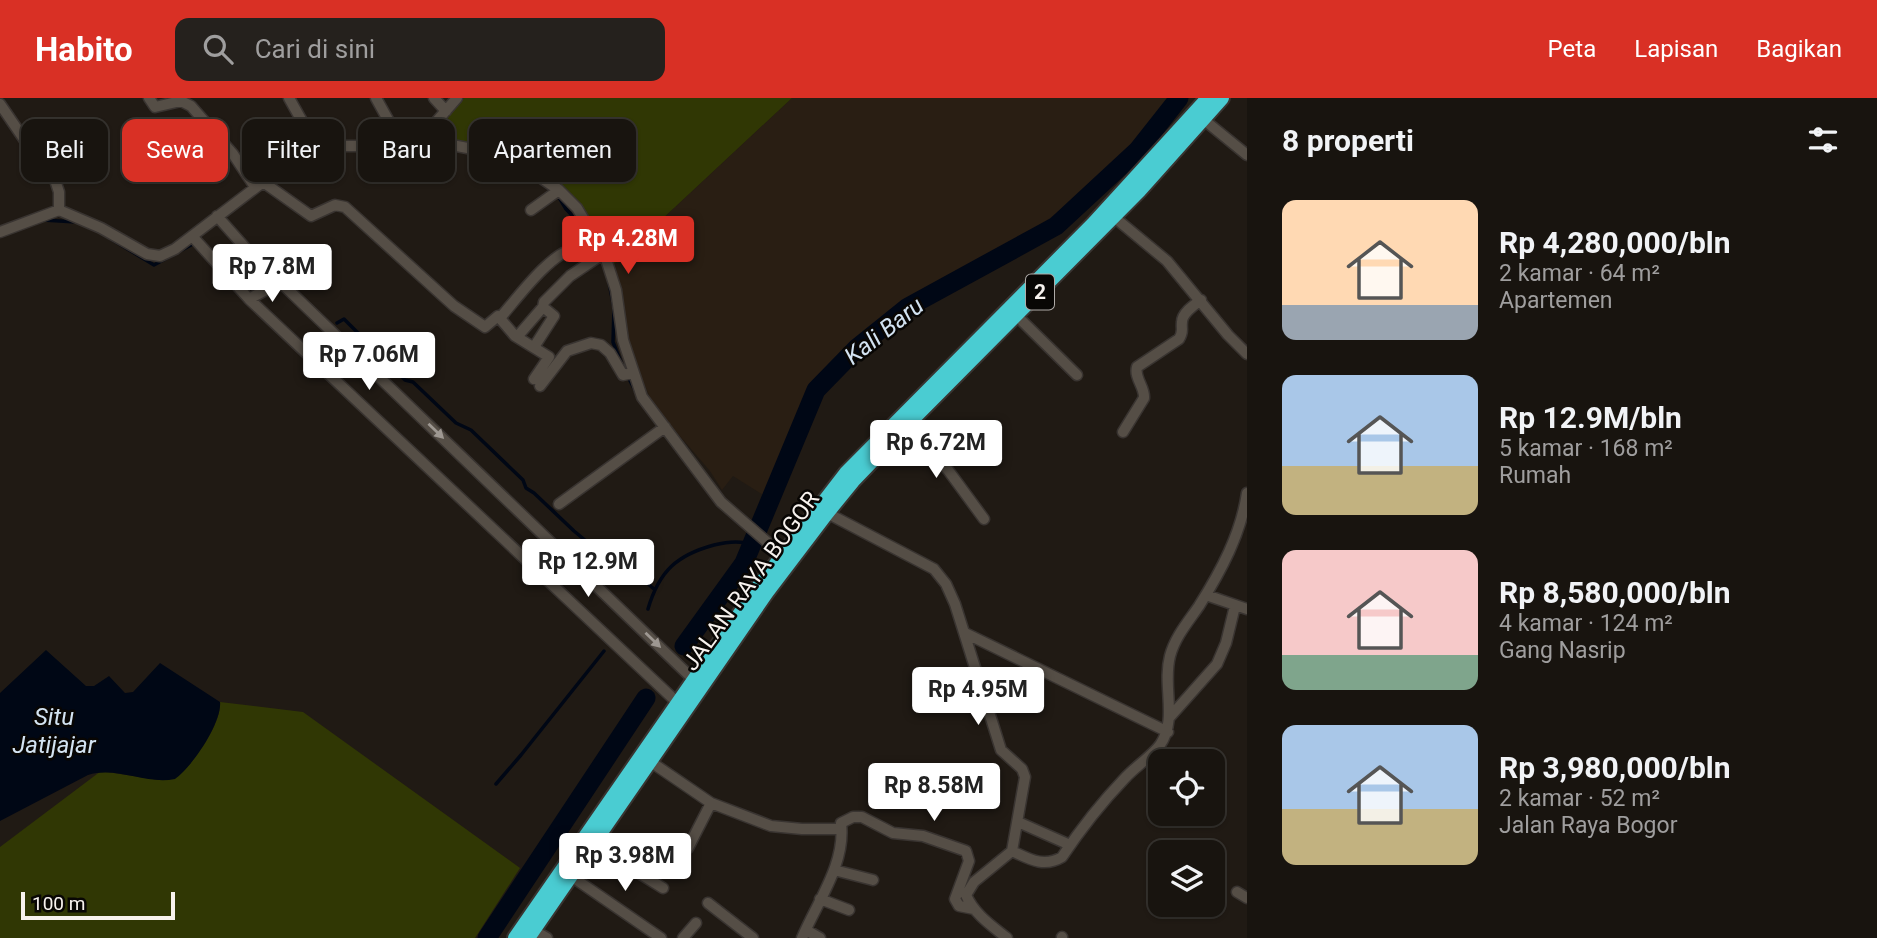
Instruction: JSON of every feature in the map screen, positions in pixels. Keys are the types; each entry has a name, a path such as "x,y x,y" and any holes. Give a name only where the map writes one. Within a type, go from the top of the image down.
{"highway":[{"name":"JALAN RAYA BOGOR","path":"515,938 566,873 698,683 782,555 846,473 1093,224 1208,98"},
{"name":"JALAN RAYA BOGOR","path":"698,683 853,481 1114,217 1222,98"},
{"name":"JALAN RAYA BOGOR","path":"531,934 566,873 592,844 651,762 682,706"}],"street":[{"path":"149,98 155,107 181,101 191,106 259,185 312,216 335,205 345,207 454,306 485,327 497,316 500,318 517,337 549,358 537,383 562,355 591,343 601,345 629,374 662,430 721,502 782,555"},
{"path":"289,98 301,119"},
{"path":"376,98 388,119"},
{"path":"433,98 446,111"},
{"path":"439,119 457,98"},
{"path":"0,104 39,161 52,174 59,192 59,210"},
{"path":"1203,119 1247,155"},
{"path":"0,232 59,210 101,228 147,254 160,257 263,182"},
{"path":"545,182 577,208 599,250 616,290 629,374"},
{"path":"531,210 557,191"},
{"path":"217,216 281,282 698,683"},
{"path":"1114,217 1167,261 1247,354"},
{"path":"192,236 249,299 682,706"},
{"path":"500,318 541,271 561,255 573,249 599,250"},
{"path":"517,337 558,287 599,250"},
{"path":"249,299 281,282"},
{"path":"1123,432 1144,398 1136,373 1137,367 1179,339 1183,332 1184,316 1200,300"},
{"path":"534,347 554,320 554,316 544,307"},
{"path":"1017,316 1077,375"},
{"path":"1238,345 1247,335"},
{"path":"906,426 948,470 984,519"},
{"path":"559,504 662,430"},
{"path":"1012,851 1035,862 1053,863 1062,857 1124,779 1160,745 1168,732 1167,677 1170,655 1179,635 1206,595 1230,551 1247,494"},
{"path":"827,513 934,569 946,584 965,633 1001,750 1026,776 1012,851 970,887 966,895 974,909 1007,938"},
{"path":"1206,595 1247,609"},
{"path":"1169,718 1217,664 1226,643 1235,606"},
{"path":"965,633 1168,732"},
{"path":"651,762 710,803 771,826 802,829 841,826 853,817 862,817 893,833 922,836 952,844 966,851 969,856 956,899 958,906 974,909"},
{"path":"688,848 710,803"},
{"path":"1018,822 1070,845"},
{"path":"820,938 804,934 834,870 840,850 841,826"},
{"path":"592,844 663,888"},
{"path":"834,870 873,880"},
{"path":"566,873 661,938"},
{"path":"1237,892 1247,898"},
{"path":"820,900 849,911"},
{"path":"708,903 753,938"},
{"path":"683,938 696,923"},
{"path":"531,934 547,938"}],"shaded area":[{"path":"792,98 1170,98 1142,136 1075,202 1033,229 907,300 876,328 851,344 827,367 809,394 791,433 768,498 733,476 722,490 710,471 654,406 627,346 614,264"}],"green space":[{"path":"464,98 792,98 614,264 604,242 545,182 636,182 636,119 469,119 469,142 455,142 455,119 444,119"},
{"path":"220,702 303,712 520,868 475,938 0,938 0,847 101,771 159,780 175,778 205,744 216,721"}],"water":[{"name":"Situ Jatijajar","path":"46,650 86,686 94,686 109,676 125,693 133,692 160,663 220,702 211,732 197,755 175,779 153,780 110,773 88,775 0,821 0,693"}],"waterway":[{"name":"Kali Baru","path":"684,646 744,563 816,390 857,348 908,307 1056,226 1138,150 1179,98"},
{"path":"557,194 566,209 585,229"},
{"path":"43,220 76,222"},
{"path":"111,239 154,265 191,245"},
{"path":"609,283 614,308 613,342 622,365"},
{"path":"337,323 344,319 405,380 413,382 456,423 471,430 523,480 526,488 574,531 604,556 624,564 654,589"},
{"path":"627,375 638,396"},
{"path":"648,609 658,584 671,566 680,560 701,549 728,542 752,545"},
{"path":"496,784 604,651"},
{"name":"Kali Baru","path":"487,938 646,698"}]}
